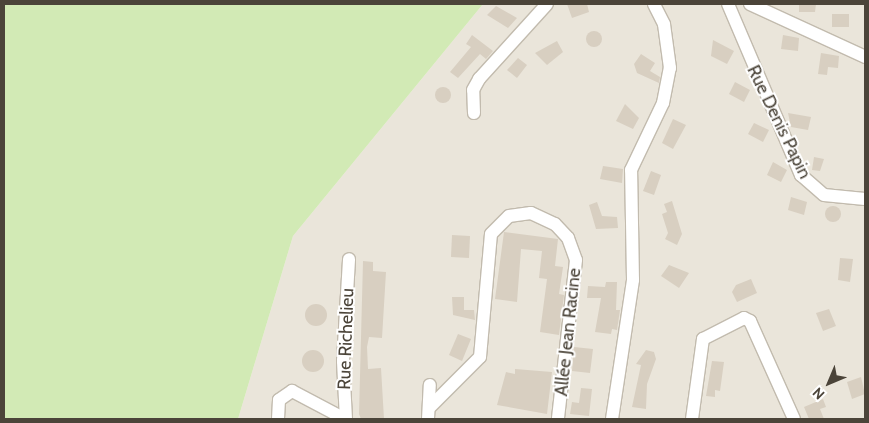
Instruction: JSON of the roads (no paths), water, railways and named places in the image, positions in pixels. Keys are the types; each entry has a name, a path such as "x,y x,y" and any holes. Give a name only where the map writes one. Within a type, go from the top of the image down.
{"street":[{"path":"474,113 473,90 479,79 547,4"},
{"path":"612,419 633,280 631,170 663,103 670,68 664,24 654,4"},
{"name":"Rue Denis Papin","path":"728,4 801,175 824,195 865,199"},
{"path":"750,4 865,57"},
{"name":"Allée Jean Racine","path":"428,413 480,357 491,234 509,216 531,213 555,224 568,238 576,260 558,419"},
{"name":"Rue Richelieu","path":"346,419 343,361 349,259"},
{"path":"692,419 703,339 744,318 753,327 794,419"},
{"path":"428,413 430,385"},
{"path":"278,419 279,400 292,391 346,419"}]}
